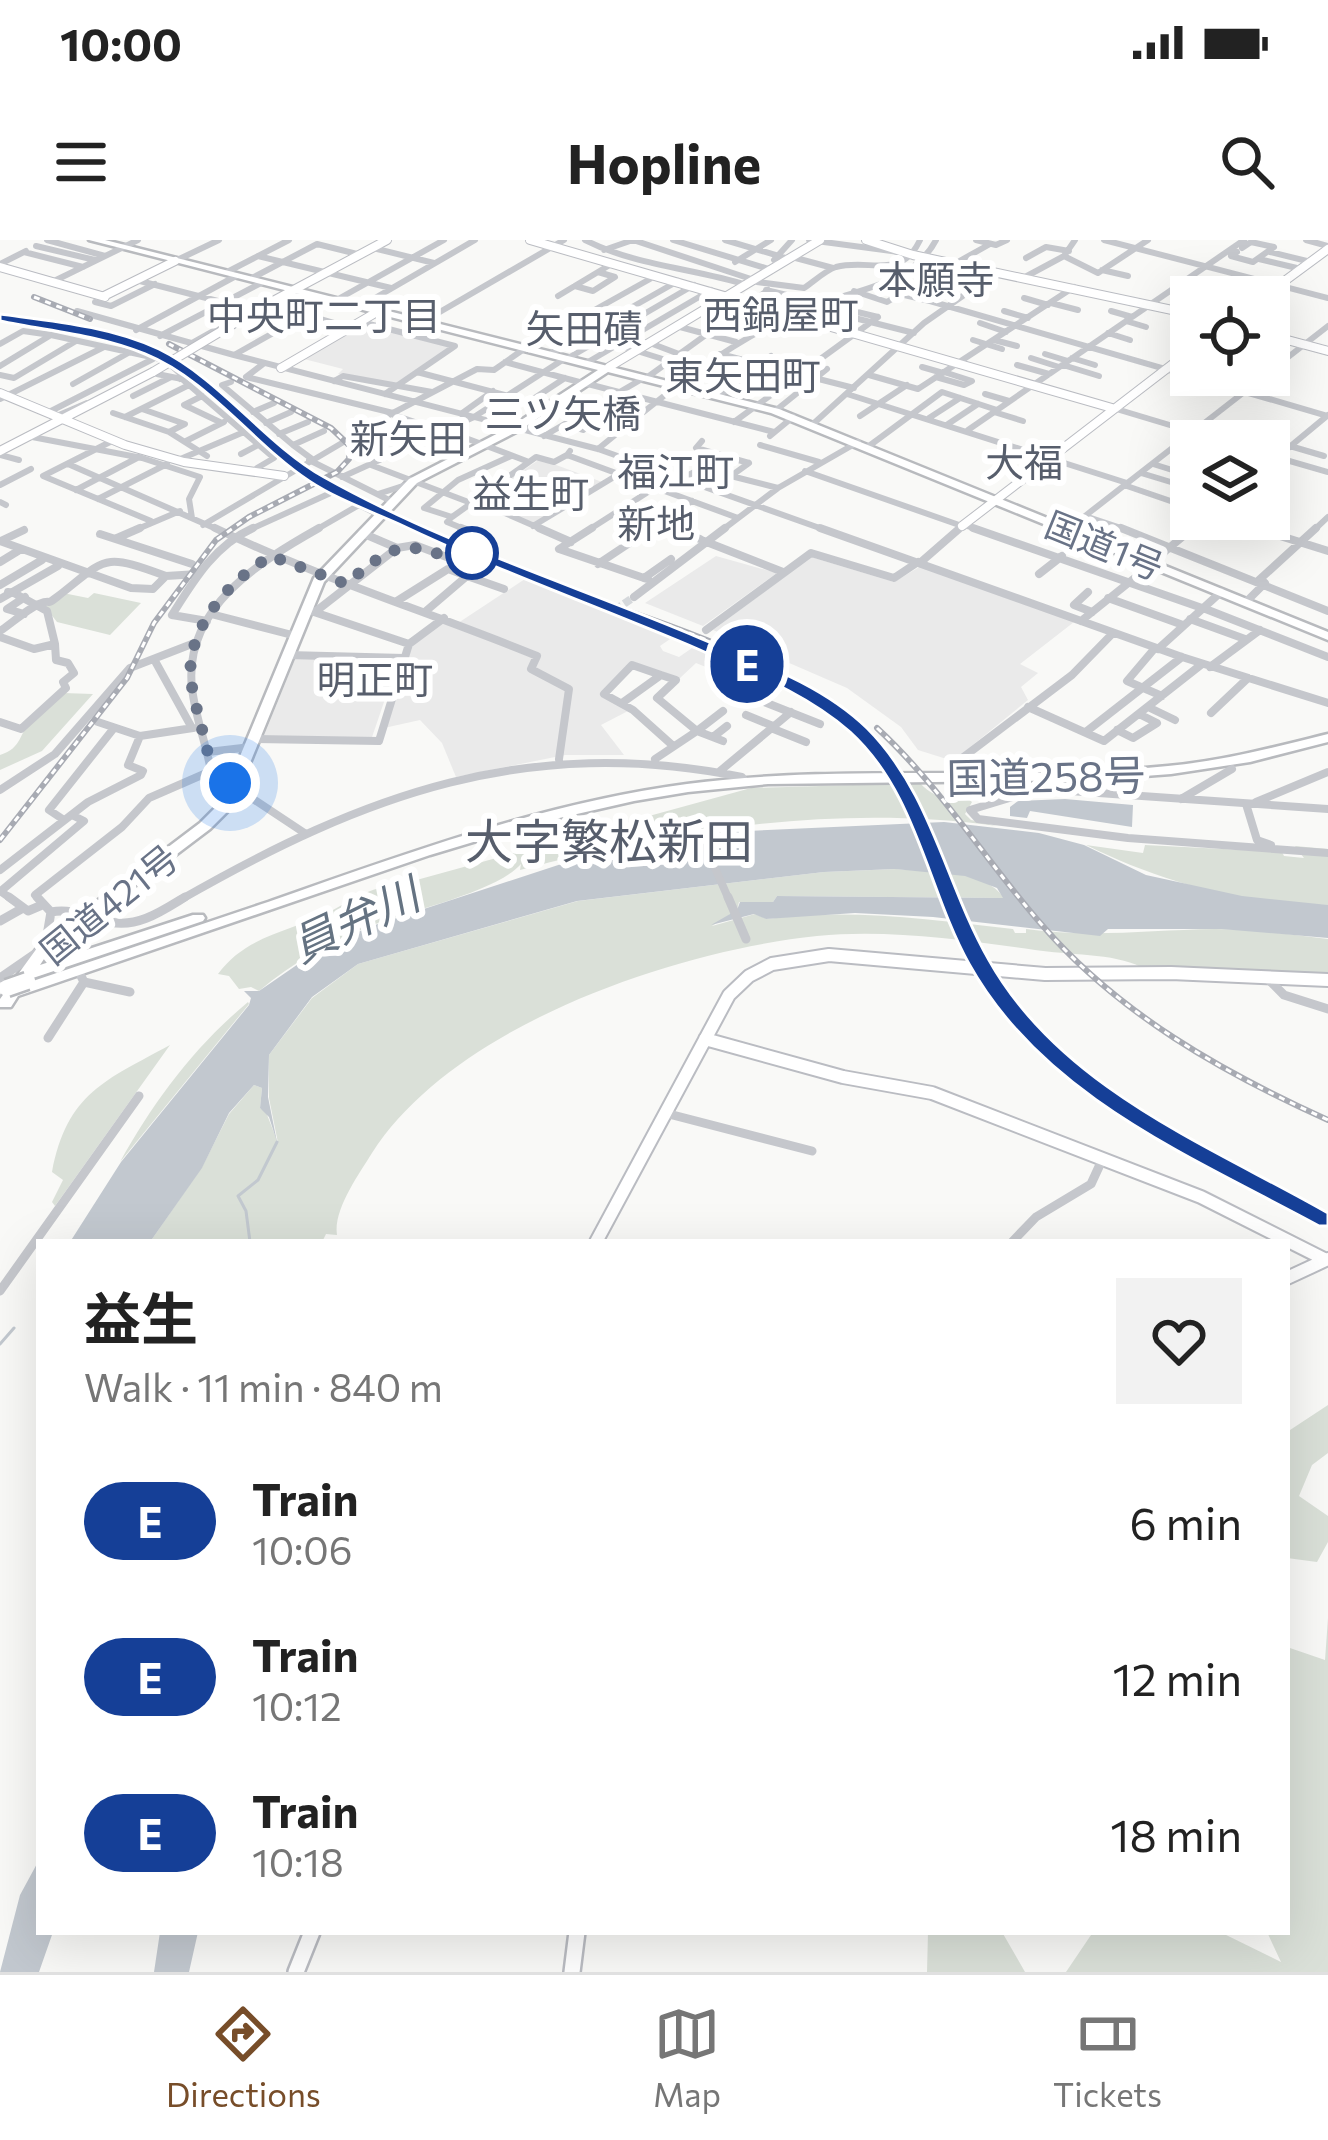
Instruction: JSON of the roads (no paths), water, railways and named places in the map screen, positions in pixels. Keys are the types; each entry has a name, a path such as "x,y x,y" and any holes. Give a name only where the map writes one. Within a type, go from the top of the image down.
{"highway":[{"name":"国道1号","path":"94,240 130,244"},
{"name":"国道1号","path":"107,240 380,311"},
{"name":"国道1号","path":"336,299 793,417 1328,636"},
{"name":"国道1号","path":"424,322 527,348"},
{"name":"国道1号","path":"559,356 607,368"},
{"name":"国道421号","path":"7,991 45,947 205,826 237,787 321,576 379,515 412,482 516,428 607,368"},
{"name":"国道258号","path":"7,991 304,886 558,806 744,779 1203,764 1328,735"},
{"name":"国道258号","path":"7,991 515,822 632,797 744,779 1053,776 1207,768 1328,735"},
{"path":"1053,776 1129,780 1232,770 1328,735"},
{"path":"7,991 82,979 243,920 268,906"}],"street":[{"path":"0,265 47,240 106,256"},
{"path":"219,240 77,313 190,349 274,301"},
{"path":"136,330 201,296 289,240"},
{"path":"190,349 387,240"},
{"path":"234,356 444,240"},
{"path":"461,240 473,241"},
{"path":"530,240 1170,425"},
{"path":"404,333 564,240"},
{"path":"585,240 625,260 804,288 836,266"},
{"path":"604,250 633,240 768,290 878,317 734,422"},
{"path":"659,249 692,240"},
{"path":"725,240 778,256 867,269 891,268 920,240"},
{"path":"720,271 771,240"},
{"path":"770,269 791,240"},
{"path":"866,240 909,254"},
{"path":"598,449 736,342 886,279 926,257 936,240"},
{"path":"976,240 990,244"},
{"path":"956,263 1007,240"},
{"path":"1025,277 1066,253 1075,240"},
{"path":"1104,240 1244,276"},
{"path":"1026,258 1046,247 1098,273 1148,240"},
{"path":"968,430 1244,240"},
{"path":"1306,240 1328,248"},
{"path":"363,305 473,241"},
{"path":"607,368 815,241 994,269 1170,308"},
{"path":"1251,242 1274,247 1253,262 1231,256 1240,250 1233,247 1251,242"},
{"path":"678,243 770,269"},
{"path":"52,282 130,244"},
{"path":"160,336 316,244 361,255"},
{"path":"36,246 96,261"},
{"path":"373,248 434,263"},
{"path":"1290,277 1328,248"},
{"path":"68,254 78,249"},
{"path":"659,249 694,257 706,251"},
{"path":"867,269 880,250"},
{"path":"1269,251 1311,262"},
{"path":"24,252 84,267"},
{"path":"258,256 391,288"},
{"path":"1258,258 1301,269"},
{"path":"559,296 614,263"},
{"path":"0,265 105,296"},
{"path":"342,477 474,417 544,373 582,334 688,268"},
{"path":"813,424 926,317 994,269"},
{"path":"1102,270 1127,276"},
{"path":"575,286 593,291 615,277 598,272"},
{"path":"203,525 392,413 453,381 505,362 650,279"},
{"path":"886,279 928,290 926,300"},
{"path":"136,280 256,309"},
{"path":"957,282 979,283"},
{"path":"95,302 111,306 154,284"},
{"path":"871,285 880,289"},
{"path":"526,368 599,339 694,286"},
{"path":"918,388 1074,287"},
{"path":"1290,288 1328,298"},
{"path":"589,362 711,290"},
{"path":"544,436 623,393 768,290"},
{"path":"854,291 887,302 900,294 926,300 1170,370"},
{"path":"1081,301 1093,291"},
{"path":"815,294 832,299"},
{"path":"651,295 708,310"},
{"path":"615,298 635,304"},
{"path":"1024,298 1078,310"},
{"path":"911,306 926,300"},
{"path":"599,308 736,342"},
{"path":"811,308 914,333"},
{"path":"60,415 155,373 256,309"},
{"path":"281,368 380,311"},
{"path":"1004,311 1028,318"},
{"path":"1111,311 1146,327"},
{"path":"306,316 351,328"},
{"path":"248,319 282,328"},
{"path":"361,322 455,346"},
{"path":"980,323 1006,332"},
{"path":"1290,356 1328,326"},
{"path":"561,329 669,361"},
{"path":"0,331 51,335 155,358 184,377 133,396"},
{"path":"1108,333 1130,340"},
{"path":"0,344 17,334"},
{"path":"51,335 0,370 14,378 76,340"},
{"path":"385,394 470,335"},
{"path":"973,340 1016,346"},
{"path":"1290,341 1328,351"},
{"path":"990,342 1002,349"},
{"path":"650,343 679,354"},
{"path":"3,396 104,347"},
{"path":"200,347 598,449 1182,658 1328,703"},
{"path":"73,384 130,352"},
{"path":"720,354 816,378 1170,500"},
{"path":"1045,354 1100,376"},
{"path":"718,396 771,356"},
{"path":"0,453 155,358"},
{"path":"1031,358 1095,365"},
{"path":"268,362 246,377 392,413 529,462"},
{"path":"505,362 774,432"},
{"path":"155,373 168,364"},
{"path":"60,415 168,364"},
{"path":"36,365 57,370"},
{"path":"1018,365 1048,374"},
{"path":"706,630 812,553 894,578 1170,365"},
{"path":"922,367 941,374"},
{"path":"775,411 827,369"},
{"path":"417,372 595,421"},
{"path":"155,373 189,386 226,421"},
{"path":"89,375 113,381"},
{"path":"869,375 960,398 1023,421"},
{"path":"334,381 343,376 433,392"},
{"path":"530,401 565,378"},
{"path":"231,382 222,385 293,445 393,502"},
{"path":"860,416 907,385"},
{"path":"125,418 189,386"},
{"path":"1010,388 1022,392"},
{"path":"461,414 493,391"},
{"path":"986,394 1010,401"},
{"path":"240,400 255,395"},
{"path":"634,597 648,580 701,540 805,470 863,444 938,395"},
{"path":"3,396 60,415 201,479 190,495 192,518"},
{"path":"202,396 184,405 226,421 274,458 257,468"},
{"path":"607,425 633,396"},
{"path":"1208,420 1239,396"},
{"path":"1259,396 1328,415"},
{"path":"561,397 619,413"},
{"path":"929,418 960,398"},
{"path":"253,412 274,403"},
{"path":"948,424 978,404"},
{"path":"349,419 363,406"},
{"path":"142,409 185,424 169,432"},
{"path":"565,424 583,430 608,411"},
{"path":"266,423 291,412"},
{"path":"994,412 1005,420"},
{"path":"113,413 169,432 204,454"},
{"path":"1290,446 1328,415"},
{"path":"793,417 760,445 820,462"},
{"path":"186,441 226,421"},
{"path":"279,434 308,422"},
{"path":"293,445 324,431"},
{"path":"98,499 244,432"},
{"path":"27,436 284,476"},
{"path":"380,436 412,447"},
{"path":"0,440 16,442"},
{"path":"113,440 43,476 151,521"},
{"path":"701,441 696,448 748,463 731,476 778,488"},
{"path":"241,454 258,445"},
{"path":"1290,446 1324,456"},
{"path":"481,536 447,522 536,457 554,462 577,447"},
{"path":"1170,451 1085,516 1173,545 1328,610"},
{"path":"0,453 19,460"},
{"path":"452,517 424,508 458,479 511,455"},
{"path":"567,455 735,517"},
{"path":"76,490 140,457"},
{"path":"314,458 335,462"},
{"path":"1290,461 1328,472"},
{"path":"68,464 271,556 537,656 531,670 569,689 559,759"},
{"path":"1153,464 1170,469"},
{"path":"371,465 571,542"},
{"path":"648,580 559,549 655,488 704,466"},
{"path":"0,485 31,469"},
{"path":"805,470 1131,580 1328,657"},
{"path":"1142,473 1170,482"},
{"path":"533,526 619,475"},
{"path":"378,494 412,482"},
{"path":"296,636 209,617 172,615 198,574 231,538 335,490"},
{"path":"117,507 141,495"},
{"path":"598,564 692,502"},
{"path":"306,834 211,771 191,683 197,642 236,577 359,505 379,515"},
{"path":"117,538 180,511"},
{"path":"1246,602 1328,517"},
{"path":"665,526 783,572"},
{"path":"1,541 24,530"},
{"path":"362,533 397,548"},
{"path":"100,534 192,564"},
{"path":"1290,539 1328,551"},
{"path":"1081,621 1179,540"},
{"path":"1,541 41,560 81,568 128,590 153,589 166,576"},
{"path":"311,610 397,548 415,545 465,564"},
{"path":"0,562 18,551"},
{"path":"1038,574 1062,556"},
{"path":"5,590 41,560"},
{"path":"55,644 34,649 0,634 39,604 55,600 81,568 102,560 166,576 198,574"},
{"path":"0,599 59,566"},
{"path":"397,602 448,568 504,590"},
{"path":"426,611 467,576"},
{"path":"0,722 21,730 66,688 63,682 74,673 68,663 56,660 47,611 5,590"},
{"path":"1088,592 1073,605 1092,612"},
{"path":"1162,696 1126,681 1221,592"},
{"path":"24,614 7,609 25,597"},
{"path":"1108,598 1246,639"},
{"path":"311,610 409,644"},
{"path":"208,752 254,743 379,741 409,644 444,618"},
{"path":"1028,707 1104,740 1260,630"},
{"path":"977,771 957,763 1072,675 1113,633"},
{"path":"0,790 55,754 130,668 197,642"},
{"path":"288,655 404,658"},
{"path":"1088,731 1182,658"},
{"path":"155,661 192,728"},
{"path":"671,744 604,694 632,665 676,682 657,698 697,731 723,741"},
{"path":"622,704 661,675"},
{"path":"1211,713 1248,678"},
{"path":"749,696 820,724"},
{"path":"1148,707 1175,719"},
{"path":"655,759 723,711"},
{"path":"720,771 791,712"},
{"path":"1117,730 1133,738 1157,723 1138,714"},
{"path":"746,715 806,742"},
{"path":"98,722 140,736 204,726"},
{"path":"713,737 727,725"},
{"path":"23,908 0,891 84,821 50,810 114,728"},
{"path":"0,870 102,793 142,775 143,771 128,765 140,736"},
{"path":"0,921 23,908 69,909 109,926 139,922 306,834 384,802 456,780 559,759 655,759 744,779"},
{"path":"1176,801 1232,770"},
{"path":"7,991 45,947 47,909 35,895 122,827 145,801 211,771"},
{"path":"1248,804 1328,772"},
{"path":"1328,809 1055,790 1026,793 970,810 978,819 1078,833 1328,853"},
{"path":"1248,804 1257,841 1299,851"},
{"path":"695,822 746,939"},
{"path":"598,1239 740,983 772,964 808,956 1045,974 1328,980"},
{"path":"1266,977 1275,991 1328,1009"},
{"path":"49,1038 82,979 130,992"},
{"path":"705,1040 843,1077 932,1093 1201,1197 1286,1239"},
{"path":"37,1239 139,1096"},
{"path":"665,1113 812,1150"},
{"path":"1015,1239 1036,1217 1091,1184 1103,1158"},
{"path":"0,1291 36,1240"},
{"path":"1290,1241 1327,1259"},
{"path":"1290,1277 1327,1259"},
{"path":"296,1972 311,1935"},
{"path":"572,1972 577,1935"}],"waterway":[{"path":"250,1239 246,1211 238,1196 258,1180 277,1142"},
{"path":"0,1344 14,1328"}],"tunnel":[{"path":"615,610 634,597"}],"railway":[{"path":"34,297 90,319"},
{"path":"0,318 96,333 150,351 196,380 277,452 320,481"},
{"path":"169,344 331,428 350,446 349,459 320,481"},
{"path":"0,840 127,678 154,623 216,540 249,517 320,481"},
{"path":"320,481 480,558 738,654 825,703 863,734 902,784 977,959 1008,1006 1045,1047 1086,1083 1179,1143 1328,1219"},
{"path":"877,728 922,775 1042,925 1104,986 1211,1061 1328,1120"}],"train":[{"name":"E","path":"0,318 80,329 153,352 189,374 316,479 459,548 607,604 775,676 825,704 858,729 890,765 980,964 1000,996 1042,1044 1123,1110 1328,1219"}],"district":[{"name":"本願寺","path":"936,278"},
{"name":"西鍋屋町","path":"781,313"},
{"name":"中央町二丁目","path":"324,314"},
{"name":"矢田磧","path":"584,327"},
{"name":"東矢田町","path":"743,374"},
{"name":"三ツ矢橋","path":"563,412"},
{"name":"新矢田","path":"408,437"},
{"name":"大福","path":"1024,461"},
{"name":"福江町","path":"676,470"},
{"name":"益生町","path":"531,492"},
{"name":"新地","path":"656,522"},
{"name":"明正町","path":"375,678"},
{"name":"大字繁松新田","path":"609,839"}],"water label":[{"name":"員弁川","path":"354,918"}]}
